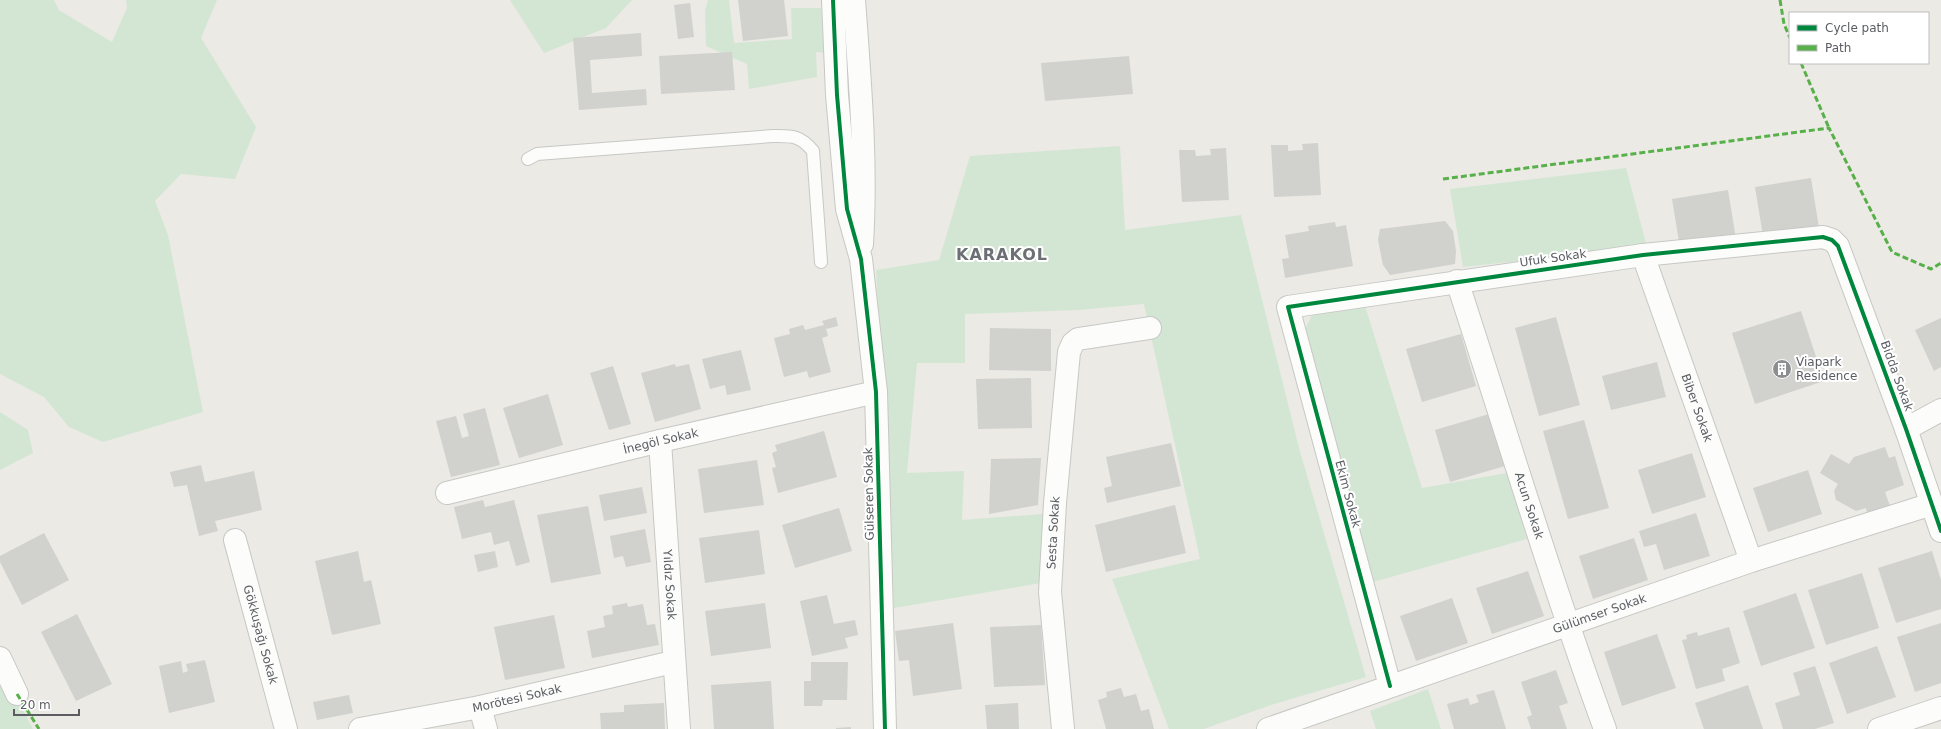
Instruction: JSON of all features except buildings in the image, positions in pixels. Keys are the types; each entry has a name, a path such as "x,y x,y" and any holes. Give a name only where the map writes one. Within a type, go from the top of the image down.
{"street":[{"path":"833,0 837,95 847,209 861,259"},
{"path":"854,0 864,154 864,210 861,259"},
{"name":"Ufuk Sokak","path":"1288,307 1457,281 1643,255 1823,237"},
{"name":"Bidda Sokak","path":"1823,237 1832,240 1838,246 1906,429 1941,532"},
{"name":"Biber Sokak","path":"1643,255 1751,561"},
{"name":"Gülseren Sokak","path":"861,259 876,392 885,729"},
{"name":"Acun Sokak","path":"1457,281 1567,624 1605,729"},
{"name":"Ekim Sokak","path":"1288,307 1390,686"},
{"name":"Sesta Sokak","path":"1063,729 1050,592 1055,503 1069,352 1073,343 1078,339 1150,328"},
{"name":"İnegöl Sokak","path":"447,493 660,441 876,392"},
{"path":"1906,429 1941,410"},
{"name":"Yıldız Sokak","path":"660,441 673,662 679,729"},
{"name":"Gülümser Sokak","path":"1268,729 1751,561 1932,504"},
{"name":"Gökkuşağı Sokak","path":"235,540 286,729"},
{"path":"0,658 18,694"},
{"name":"Morötesi Sokak","path":"360,729 480,707 673,662"},
{"path":"480,707 486,729"},
{"path":"1879,729 1941,708"}],"lane":[{"path":"528,159 537,154 773,136 794,136 806,142 813,151 820,262"}],"green space":[{"path":"0,0 54,0 59,10 112,42 127,8 126,0 217,0 201,38 256,127 235,179 181,174 155,201 168,235 203,412 103,442 69,427 44,397 0,374"},
{"path":"510,0 632,0 606,28 544,53"},
{"path":"708,0 729,0 734,43 792,39 791,8 821,8 826,53 816,52 817,77 749,89 747,64 706,46 705,11"},
{"path":"1120,146 1125,230 1241,215 1299,448 1366,677 1271,705 1204,729 1169,729 1112,579 1200,559 1144,304 1079,310 965,314 965,363 917,363 907,473 964,471 962,520 1043,514 1041,583 894,608 876,270 939,260 970,156"},
{"path":"1626,168 1647,247 1463,267 1450,189"},
{"path":"1365,306 1422,488 1507,473 1527,539 1373,582 1304,331 1312,315"},
{"path":"0,412 28,430 33,453 0,470"},
{"path":"0,667 33,729 0,729"},
{"path":"1428,689 1441,729 1376,729 1370,711"}],"marked path":[{"path":"1780,0 1784,24 1789,36"},
{"path":"1801,64 1829,128"},
{"path":"1443,179 1829,128 1892,252 1931,269 1941,263"},
{"path":"17,694 39,729"}],"cycle path":[{"path":"833,0 837,95 847,209 861,259 876,392 885,729"},
{"path":"1390,686 1288,307 1643,255 1823,237 1832,240 1838,246 1906,429 1941,531"}],"place":[{"name":"Viapark Residence","path":"1782,369"}],"district":[{"name":"KARAKOL","path":"1002,254"}]}
